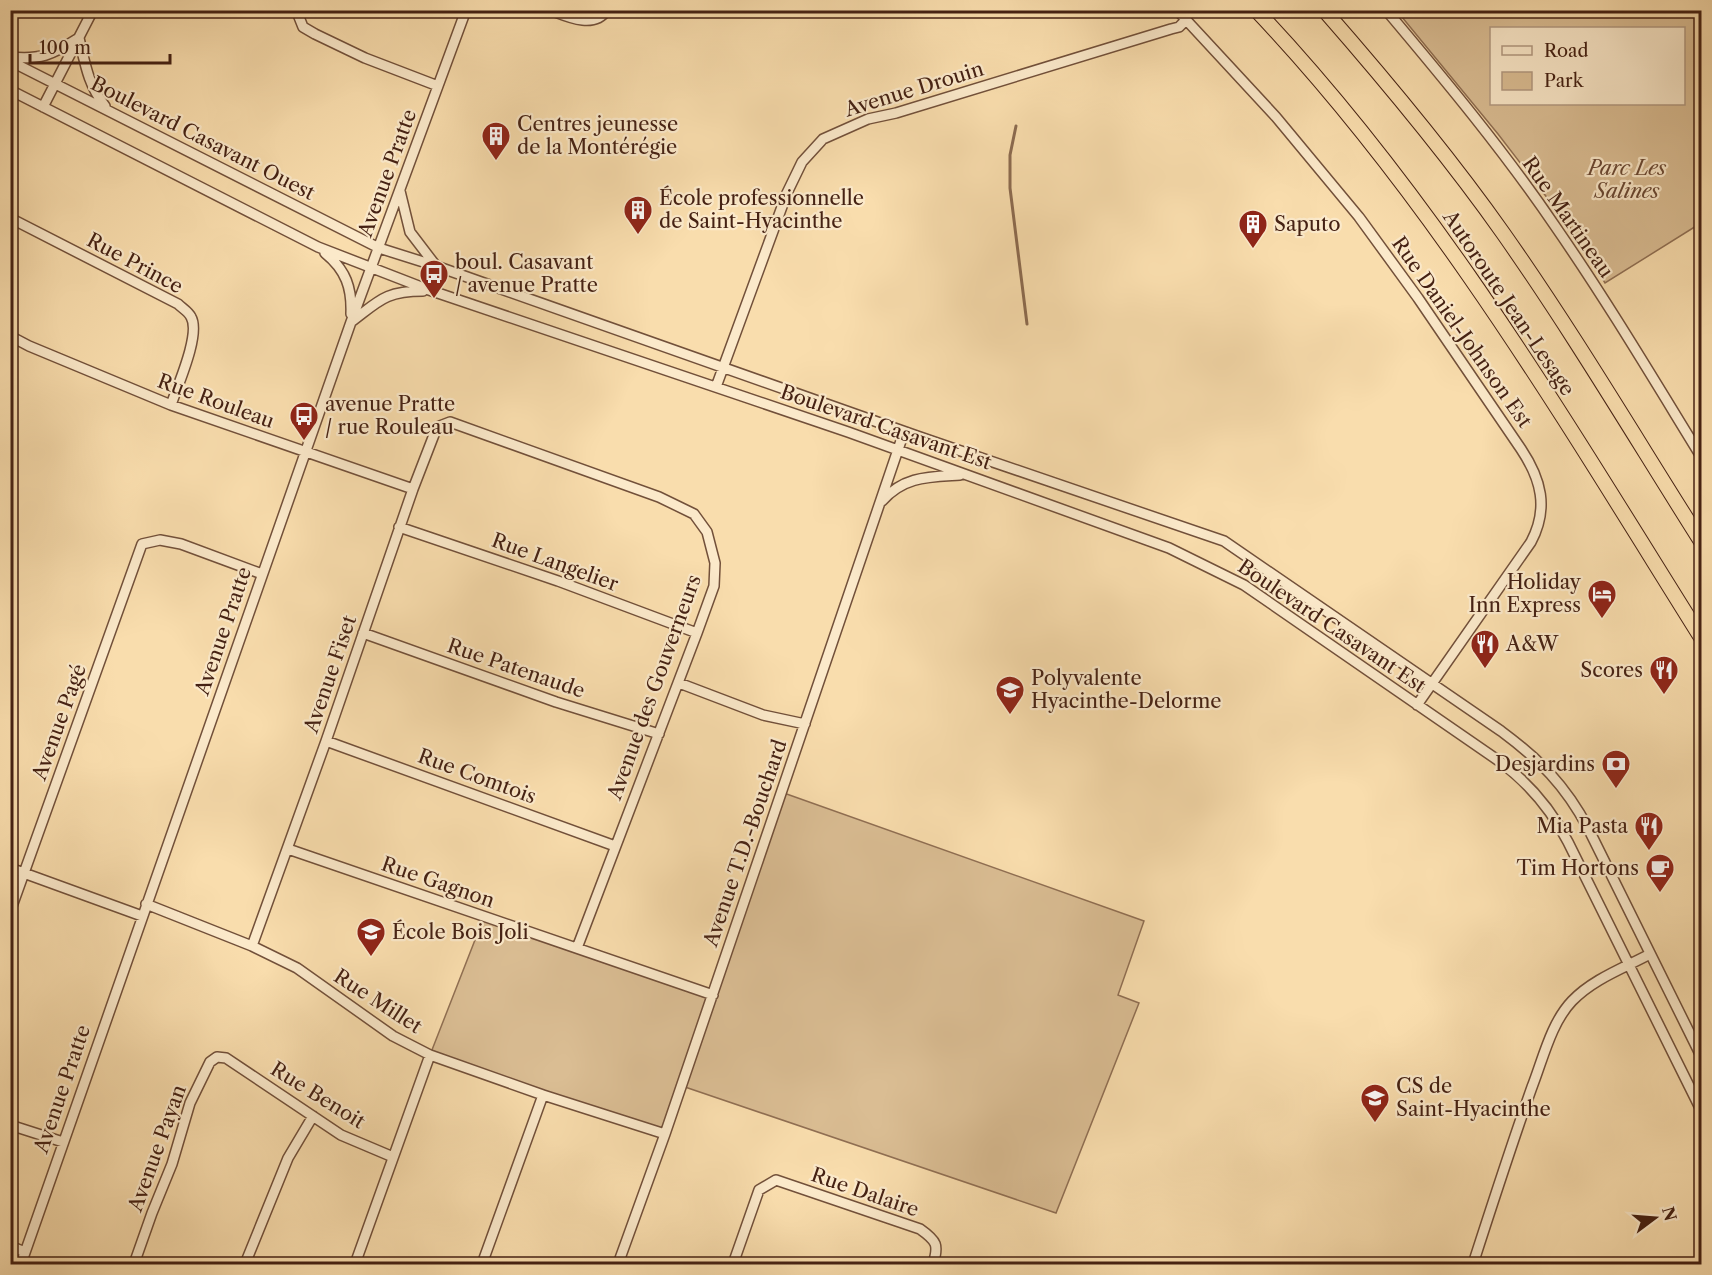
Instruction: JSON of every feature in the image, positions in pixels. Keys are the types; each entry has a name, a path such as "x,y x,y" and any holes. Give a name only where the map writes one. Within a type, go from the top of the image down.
{"highway":[{"name":"Autoroute Jean-Lesage","path":"1256,10 1368,140 1467,270 1534,371 1701,639"},
{"name":"Autoroute Jean-Lesage","path":"1324,10 1417,119 1502,232 1555,310 1701,543"}],"street":[{"path":"43,107 93,10"},
{"path":"298,10 303,27 315,34 365,58 438,86"},
{"name":"Avenue Pratte","path":"21,1264 351,322 466,10"},
{"path":"550,10 571,18 593,21 603,17 607,10"},
{"name":"Rue Daniel-Johnson Est","path":"1177,10 1276,117 1359,217 1462,362 1526,456 1538,479 1542,506 1534,536 1417,705"},
{"name":"Rue Martineau","path":"1386,10 1458,97 1551,219 1701,458"},
{"name":"Avenue Drouin","path":"723,368 787,193 802,162 823,139 868,119 896,113 1179,27 1186,20"},
{"path":"10,59 33,59 50,55 79,38"},
{"path":"79,38 88,80 96,95 109,110"},
{"name":"Boulevard Casavant Ouest","path":"10,59 379,248"},
{"path":"10,90 318,247 371,268"},
{"path":"400,191 410,232 436,266"},
{"name":"Rue Prince","path":"10,218 178,304 192,317 194,327 191,348 171,405"},
{"path":"318,247 336,261 345,273 352,300 351,322"},
{"name":"Boulevard Casavant Est","path":"379,248 436,266 904,432 1224,541 1531,753 1562,785 1588,828 1701,1058"},
{"name":"Boulevard Casavant Est","path":"371,268 429,290 966,474 1169,548 1244,585 1507,767 1539,797 1564,835 1701,1112"},
{"path":"351,322 382,298 395,292 429,290"},
{"name":"Rue Rouleau","path":"10,336 171,405 412,489"},
{"path":"716,387 723,368"},
{"name":"Avenue Fiset","path":"252,946 326,741 412,489 437,427 450,422"},
{"name":"Avenue des Gouverneurs","path":"450,422 659,497 694,514 707,532 716,563 714,586 577,948"},
{"name":"Avenue T.D.-Bouchard","path":"618,1264 713,995 904,432"},
{"path":"879,506 898,487 918,478 966,474"},
{"name":"Rue Langelier","path":"399,527 558,581 697,633"},
{"name":"Avenue Pagé","path":"10,912 142,544 160,540 181,544 262,574"},
{"name":"Rue Patenaude","path":"363,633 556,702 659,734"},
{"path":"678,683 763,715 805,724"},
{"name":"Rue Comtois","path":"326,741 615,846"},
{"name":"Rue Gagnon","path":"288,849 713,995"},
{"path":"10,868 142,916"},
{"name":"Rue Millet","path":"146,904 252,946 297,968 393,1036 430,1055 543,1095 665,1134"},
{"path":"1473,1264 1545,1051 1559,1019 1583,990 1650,954"},
{"path":"355,1264 430,1055"},
{"name":"Avenue Payan","path":"134,1264 172,1164 190,1103 210,1062 217,1057 226,1058"},
{"name":"Rue Benoit","path":"226,1058 341,1135 393,1157"},
{"path":"482,1264 543,1095"},
{"path":"245,1264 288,1158 313,1116"},
{"path":"10,1125 63,1142"},
{"name":"Rue Dalaire","path":"733,1264 759,1190 776,1180 920,1229 934,1239 937,1251 933,1264"},
{"path":"10,1246 25,1252"}],"green space":[{"name":"Parc Les Salines","path":"1397,11 1701,11 1701,223 1605,283 1575,234 1498,134"},
{"path":"781,792 1144,921 1118,995 1139,1003 1056,1213 682,1086 665,1134 430,1055 484,917 713,994"}],"waterway":[{"path":"1016,126 1010,155 1010,188 1027,324"}],"place":[{"name":"Centres jeunesse de la Montérégie","path":"496,162"},
{"name":"École professionnelle de Saint-Hyacinthe","path":"638,236"},
{"name":"Saputo","path":"1253,250"},
{"name":"boul. Casavant / avenue Pratte","path":"434,300"},
{"name":"avenue Pratte / rue Rouleau","path":"304,442"},
{"name":"Holiday Inn Express","path":"1602,620"},
{"name":"A&W","path":"1485,670"},
{"name":"Scores","path":"1664,696"},
{"name":"Polyvalente Hyacinthe-Delorme","path":"1010,716"},
{"name":"Desjardins","path":"1616,790"},
{"name":"Mia Pasta","path":"1649,852"},
{"name":"Tim Hortons","path":"1660,894"},
{"name":"École Bois Joli","path":"371,958"},
{"name":"CS de Saint-Hyacinthe","path":"1375,1124"}]}
